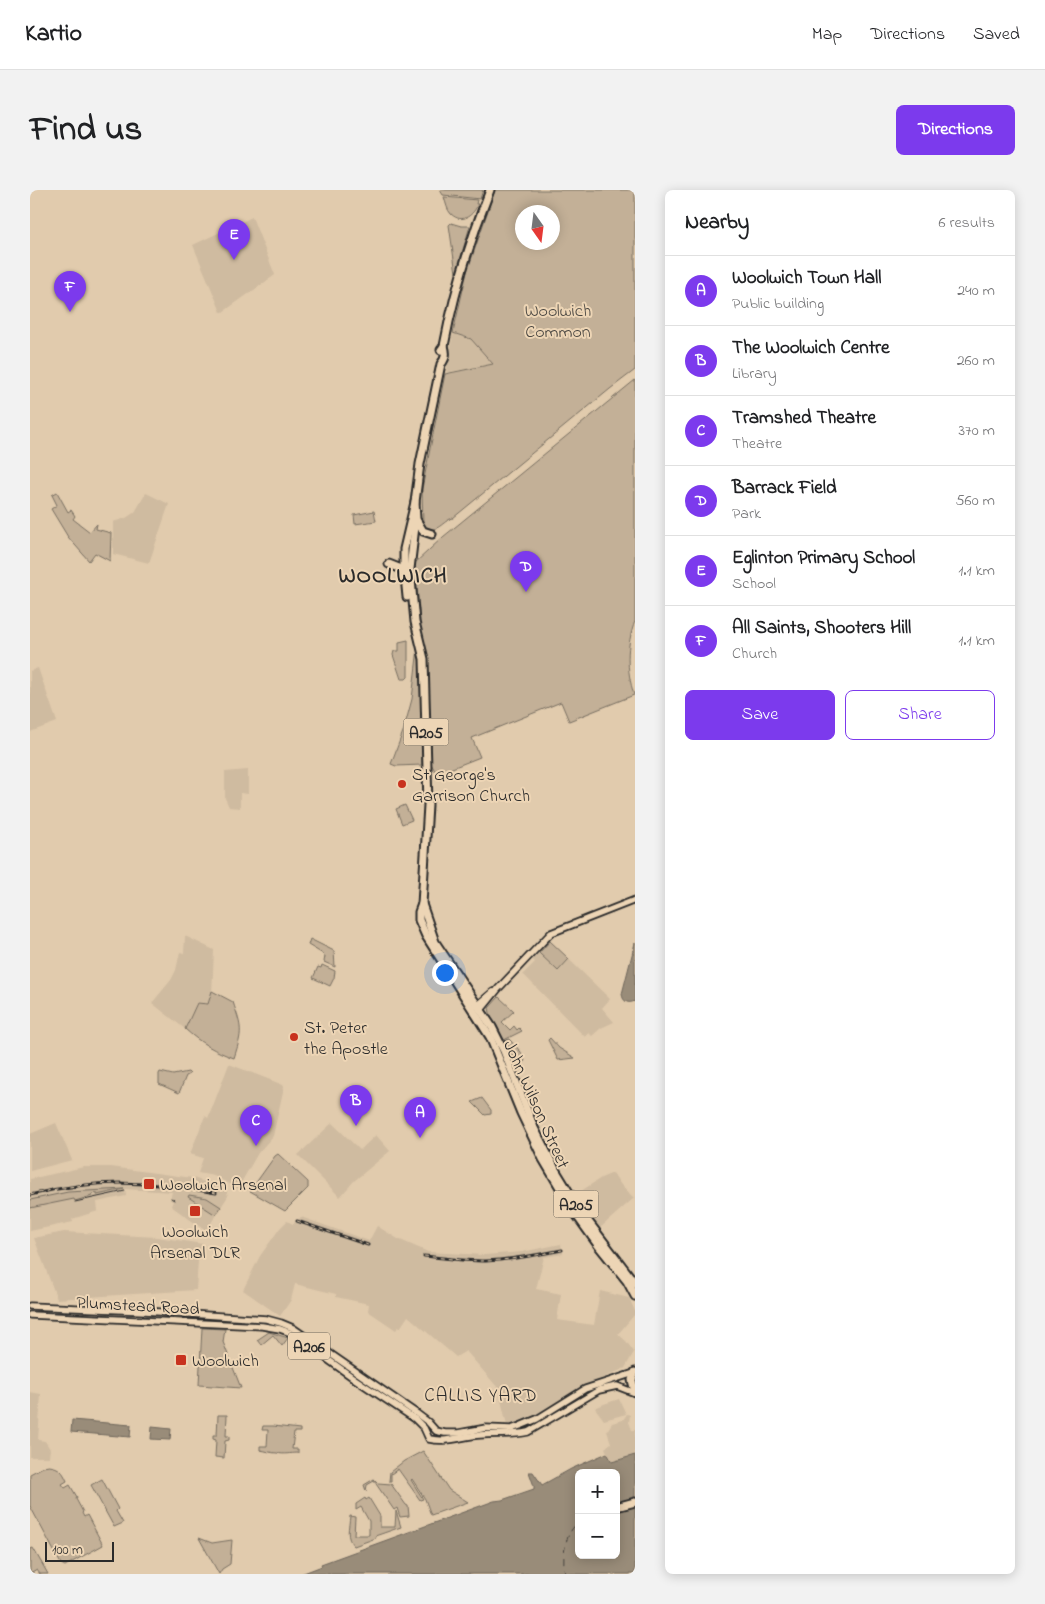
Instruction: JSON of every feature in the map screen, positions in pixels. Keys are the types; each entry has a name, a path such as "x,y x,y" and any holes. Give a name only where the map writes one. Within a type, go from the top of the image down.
{"highway":[{"name":"A205","path":"420,643 411,623 404,549 415,502 420,464 441,364 440,358 458,284 490,190"},
{"name":"A205","path":"415,502 416,518 410,569 415,622 424,667 428,805 422,904"},
{"path":"416,518 423,531 432,534"},
{"path":"388,564 400,569 405,574"},
{"name":"John Wilson Street","path":"422,904 419,920 430,944 490,1037 542,1159 580,1220 627,1281 635,1296"},
{"name":"John Wilson Street","path":"422,904 428,926 442,952 492,1027 504,1051 534,1128 556,1171 582,1214 635,1284"},
{"path":"635,1372 632,1380 635,1392"},
{"path":"620,1506 635,1502"}],"main road":[{"path":"480,1008 548,936 635,900"},
{"name":"Plumstead Road","path":"30,1306 145,1311 266,1320 281,1323 293,1328 367,1384"},
{"name":"Plumstead Road","path":"30,1315 268,1326 291,1333 367,1384"},
{"path":"430,1437 437,1436 435,1430 459,1433 486,1428 511,1429 537,1419 585,1389 635,1372"},
{"name":"A206","path":"367,1384 428,1422 435,1430"},
{"name":"A206","path":"367,1384 415,1419 430,1437"},
{"path":"430,1437 443,1441 479,1435 522,1433 535,1429 599,1390 617,1386 635,1392"}],"shaded area":[{"path":"252,217 275,275 221,312 193,245"},
{"path":"453,333 471,339 493,364 446,373"},
{"path":"146,493 169,504 149,563 113,554 113,522 126,518 135,512"},
{"path":"38,668 57,722 30,732 30,671"},
{"path":"248,770 248,794 240,793 240,808 229,807 225,798 225,772"},
{"path":"185,936 214,950 212,995 208,1004 197,1003 185,1029 152,1003 171,980 176,970 180,952 184,953"},
{"path":"550,941 610,999 602,1008 614,1022 601,1028 592,1036 589,1033 585,1037 523,974 535,962 532,959"},
{"path":"635,943 635,1001 628,1002 623,999 622,994"},
{"path":"229,1064 284,1087 273,1136 258,1153 238,1188 214,1176 198,1173 203,1158 190,1154 205,1116 208,1118"},
{"path":"56,1123 72,1160 30,1171 30,1134"},
{"path":"332,1123 360,1150 376,1135 390,1151 354,1181 340,1197 298,1155"},
{"path":"84,1167 111,1167 193,1178 226,1189 228,1196 206,1231 171,1206 173,1201 170,1200 172,1192 125,1189 126,1196 97,1202 98,1211 72,1219 73,1222 30,1231 30,1179"},
{"path":"613,1173 621,1185 634,1198 600,1228 597,1227 575,1195 601,1178"},
{"path":"301,1217 369,1241 377,1226 398,1239 428,1252 484,1255 522,1252 561,1244 563,1254 544,1257 536,1289 561,1294 557,1320 594,1325 600,1291 629,1298 635,1314 618,1334 634,1352 625,1368 594,1382 529,1419 507,1425 498,1388 466,1351 456,1357 408,1316 400,1328 398,1327 396,1330 368,1311 369,1304 336,1297 336,1294 295,1284 291,1300 280,1316 243,1290 260,1256 280,1228 287,1221 293,1224"},
{"path":"64,1232 157,1237 203,1244 198,1261 196,1290 57,1299 34,1238"},
{"path":"30,1392 41,1394 38,1440 45,1441 50,1449 49,1457 30,1457"},
{"path":"619,1399 626,1414 604,1420 595,1408"},
{"path":"627,1414 630,1415 629,1422 632,1430 635,1430 635,1455 612,1463 605,1448 611,1443 607,1431 612,1423 623,1420"},
{"path":"72,1420 131,1425 130,1437 71,1432"},
{"path":"152,1427 171,1429 170,1440 151,1439"},
{"path":"607,1453 612,1462 635,1455 635,1574 301,1574 322,1566 321,1564 494,1501 534,1489 529,1472 533,1472 542,1485 571,1469"}],"green space":[{"path":"440,190 483,190 480,199 443,195"},
{"name":"Woolwich Common","path":"495,190 635,190 635,370 453,518 437,528 429,529 423,523 422,489 445,374 493,364 471,339 453,333 467,272"},
{"path":"444,197 477,200 476,204 478,204 468,217 455,217 451,214"},
{"path":"451,223 470,226 456,273 449,225"},
{"path":"635,380 635,621 630,639 628,658 634,695 569,721 561,702 472,738 480,757 437,774 430,762 427,654 421,632 415,563 443,537"},
{"path":"57,492 68,512 71,510 75,516 73,519 90,532 97,524 96,529 111,533 110,561 95,553 89,561 68,537 51,509 57,505 52,495"},
{"path":"374,511 376,521 355,524 354,515"},
{"path":"408,640 408,677 401,679 393,655 394,651 399,651 399,642"},
{"path":"418,648 422,765 396,766 391,764 404,729 412,699"},
{"path":"405,805 412,820 402,824 396,809"},
{"path":"310,939 334,951 335,967 324,962 325,956 308,945"},
{"path":"550,941 569,959 558,971 539,953"},
{"path":"322,965 335,971 330,986 313,978 318,967 321,968"},
{"path":"212,991 233,1002 236,1011 240,1024 240,1035 234,1058 208,1046 185,1029 197,1003 208,1004"},
{"path":"499,997 514,1011 502,1022 510,1030 514,1026 517,1030 519,1028 522,1031 504,1040 491,1017 489,1008"},
{"path":"550,1038 559,1048 575,1058 558,1060 548,1040"},
{"path":"509,1039 521,1052 525,1061 515,1066 504,1041"},
{"path":"160,1072 173,1075 188,1072 190,1074 186,1076 179,1093 159,1084"},
{"path":"482,1098 491,1110 491,1114 485,1115 472,1102"},
{"path":"278,1154 308,1182 308,1188 285,1211 250,1191"},
{"path":"124,1189 97,1195 97,1193 92,1194 92,1196 75,1201 74,1199 30,1208 30,1200 68,1192"},
{"path":"189,1195 207,1198 221,1207 216,1215 188,1197"},
{"path":"202,1328 225,1329 223,1342 241,1388 199,1385"},
{"path":"269,1332 288,1338 282,1346 273,1335 261,1345 257,1340"},
{"path":"218,1415 227,1415 226,1436 229,1436 229,1440 225,1441 224,1458 215,1457 216,1440 213,1439 213,1435 217,1435"},
{"path":"263,1426 300,1429 300,1432 294,1432 292,1449 298,1449 298,1453 282,1454 260,1450 260,1446 267,1446 268,1430 262,1430"},
{"path":"423,1451 449,1490 468,1502 431,1515 425,1499 412,1479 423,1499 420,1500 398,1469 391,1474 391,1481 389,1481 390,1472 404,1461"},
{"path":"49,1466 58,1469 62,1473 67,1481 62,1484 65,1488 70,1485 77,1497 76,1499 84,1517 87,1515 103,1545 65,1566 61,1564 30,1506 30,1474"},
{"path":"102,1479 118,1509 116,1511 123,1523 114,1527 91,1485"},
{"path":"374,1479 378,1483 391,1484 408,1506 409,1516 400,1517 397,1508 394,1510 374,1481 367,1485 366,1491 364,1485"},
{"path":"365,1498 366,1500 369,1498 380,1516 380,1527 395,1527 396,1511 401,1527 354,1546 349,1539 350,1516 355,1517 354,1535 369,1535 369,1521 361,1507 356,1510 356,1504"},
{"path":"199,1538 212,1543 232,1540 230,1564 222,1569 219,1574"},
{"path":"33,1548 48,1574 40,1574 37,1570 30,1574 30,1549"}],"ferry route":[{"path":"565,1574 565,1546 570,1532 575,1526"}],"tram line":[{"path":"75,1202 125,1191"}],"railway":[{"path":"30,1195 78,1186 123,1183 168,1186 216,1193"},
{"path":"297,1221 368,1245"},
{"path":"424,1256 486,1261 562,1250"}],"place":[{"name":"Eglinton Primary School","path":"234,260"},
{"name":"All Saints, Shooters Hill","path":"70,312"},
{"name":"Barrack Field","path":"526,592"},
{"name":"St George's Garrison Church","path":"402,784"},
{"name":"St. Peter the Apostle","path":"294,1037"},
{"name":"The Woolwich Centre","path":"356,1126"},
{"name":"Woolwich Town Hall","path":"420,1138"},
{"name":"Tramshed Theatre","path":"256,1146"},
{"name":"Woolwich Arsenal","path":"149,1184"},
{"name":"Woolwich Arsenal DLR","path":"195,1211"},
{"name":"Woolwich","path":"181,1360"}],"district":[{"name":"WOOLWICH","path":"393,574"},
{"name":"CALLIS YARD","path":"481,1394"}]}
